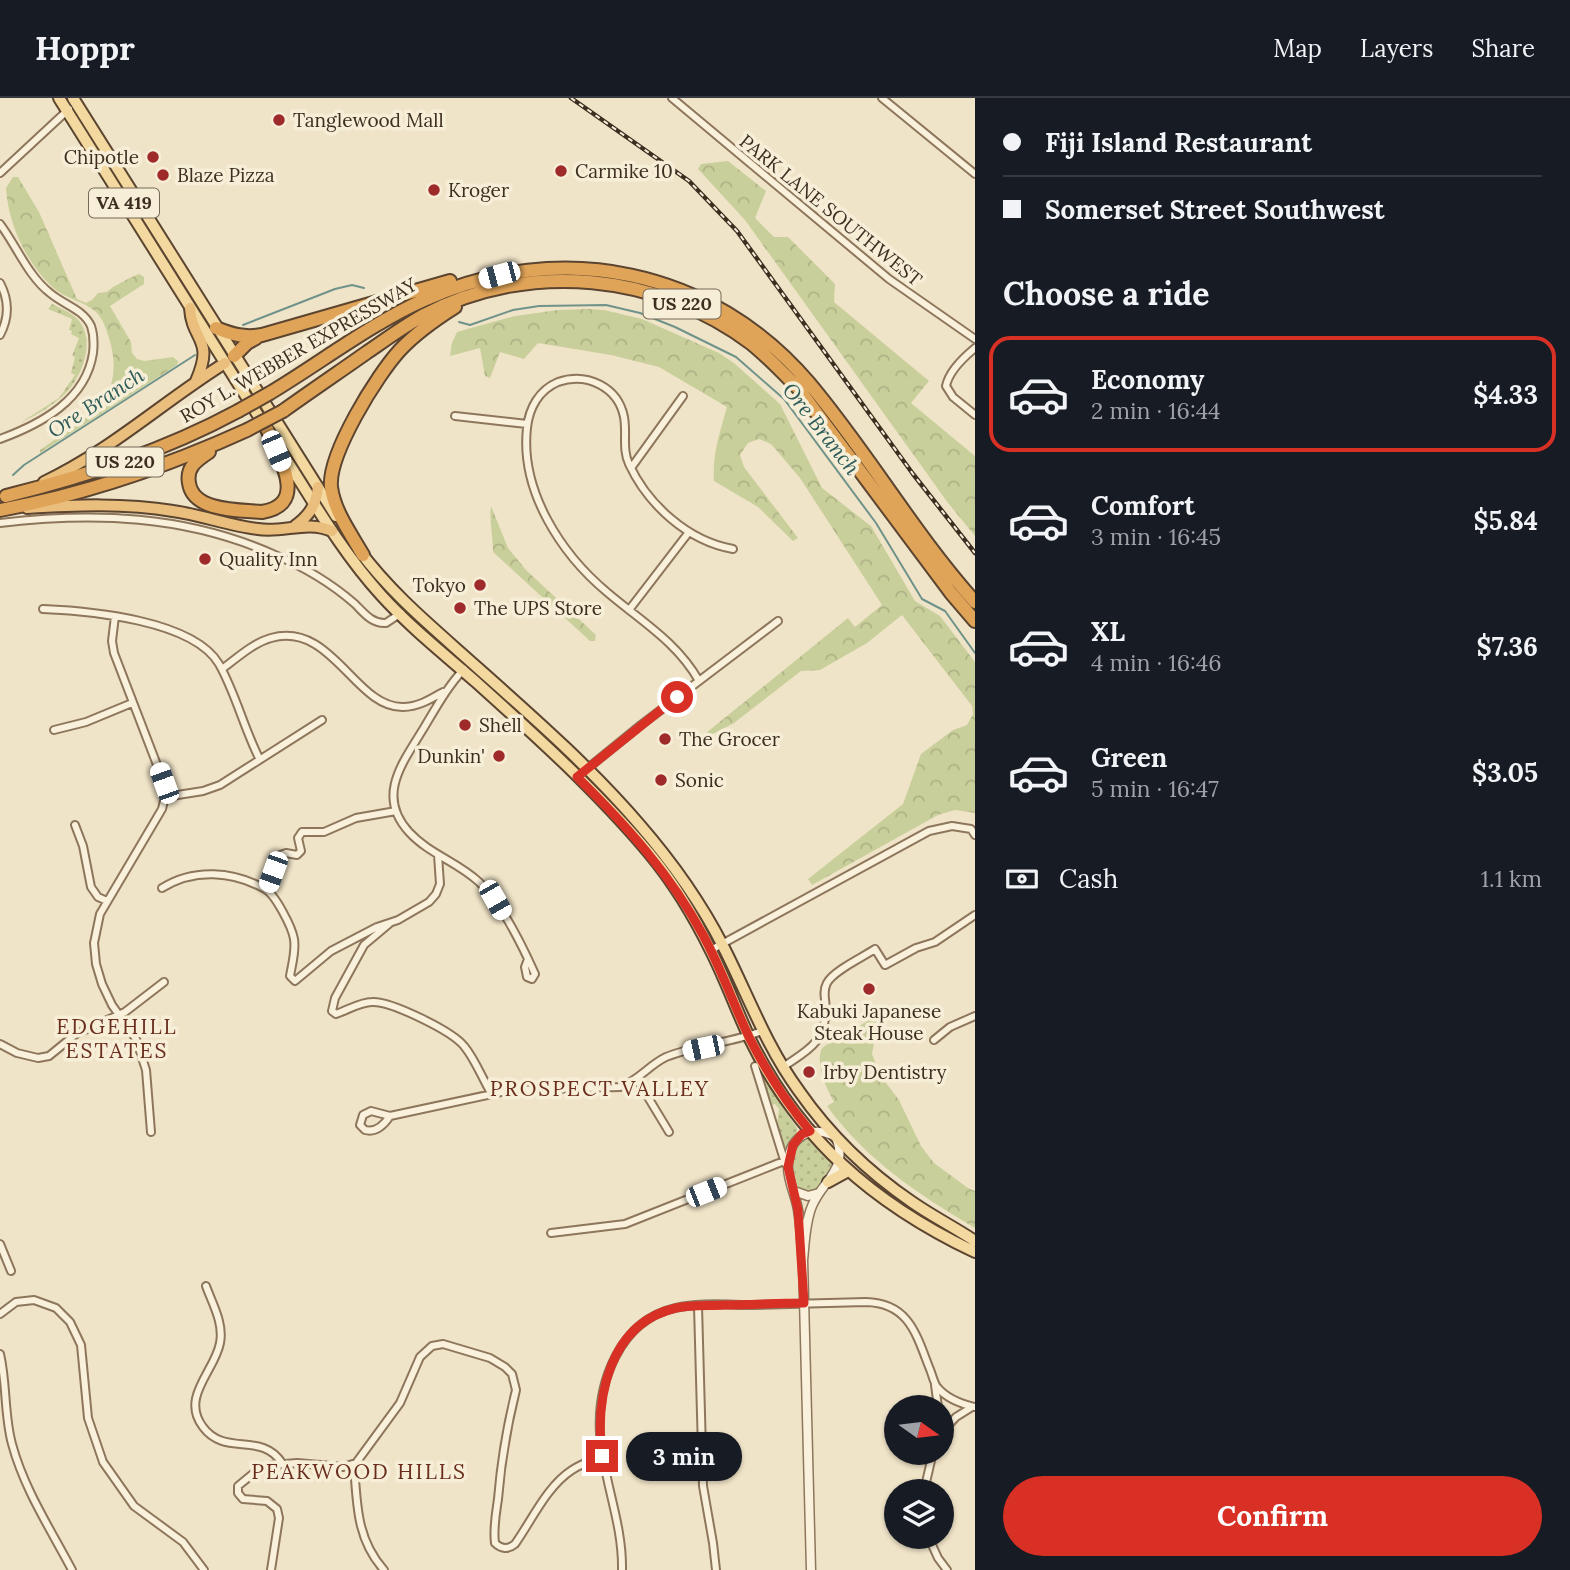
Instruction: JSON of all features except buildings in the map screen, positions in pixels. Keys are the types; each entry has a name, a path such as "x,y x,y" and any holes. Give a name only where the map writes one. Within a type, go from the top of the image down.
{"highway":[{"name":"ROY L. WEBBER EXPRESSWAY","path":"3,497 59,483 133,459 238,411 422,301 499,275 539,269 574,268 633,275 674,287 737,319 774,347 809,384 975,602"},
{"path":"216,328 249,338 452,281 499,275"},
{"name":"ROY L. WEBBER EXPRESSWAY","path":"0,510 95,488 247,430 283,411 415,320 442,306 510,285 543,282 605,283 672,300 732,330 761,352 798,388 951,593 975,621"},
{"path":"363,555 338,510 332,491 332,470 340,447 379,379 402,349 433,322 480,293"},
{"path":"190,308 204,352 196,381"},
{"path":"3,497 46,482 88,458 230,360 247,343 262,335"},
{"path":"221,442 201,457 190,470 188,481 193,494 212,505 249,511 270,511 285,500 289,489 286,473 267,429"},
{"path":"295,526 308,516 315,504 318,487"},
{"path":"0,510 131,506 174,511 262,530 318,526 332,531"}],"main road":[{"name":"VA 419","path":"59,98 72,105 216,328 267,429 332,531"},
{"name":"VA 419","path":"72,105 190,308 230,360"},
{"path":"230,360 363,555 404,610 463,670 577,777 659,866 691,913 711,950 749,1037 781,1093 810,1131 839,1163 882,1199 975,1252"},
{"path":"332,531 363,575 471,662 586,769 637,821 672,862 722,944 762,1031 782,1067 836,1137 899,1193 975,1241"},
{"path":"828,1182 848,1171"}],"street":[{"name":"PARK LANE SOUTHWEST","path":"672,98 888,279 975,340"},
{"path":"882,98 975,174"},
{"path":"0,173 72,105"},
{"path":"0,224 48,292 84,315 91,327 94,343 91,364 83,383 69,401 43,419 0,439"},
{"path":"0,283 8,312 0,335"},
{"path":"975,348 958,365 946,386 953,397 975,415"},
{"path":"699,681 687,661 672,645 591,578 548,521 530,477 526,442 527,424 537,399 550,387 568,380 595,382 612,393 621,408 625,426 625,453 631,468 656,503 689,532 711,543 733,549"},
{"path":"631,468 683,396"},
{"path":"454,416 527,424"},
{"path":"0,524 101,516 157,520 200,528 250,544 296,564 332,587 376,622 389,622 404,610"},
{"path":"629,610 689,532"},
{"path":"43,609 90,611 115,616 173,631 205,647 222,669 259,758"},
{"path":"115,616 113,648 164,783 165,797 162,809 96,924 94,953 102,984 118,1016 136,1039 146,1070 151,1132"},
{"path":"577,777 778,621"},
{"path":"222,669 264,640 291,636 309,641 325,651 376,697 393,706 412,706 445,691"},
{"path":"471,662 445,691 398,770 393,792 396,811 408,831 438,855 470,874 489,892 528,959"},
{"path":"54,730 86,722 132,703"},
{"path":"165,797 212,789 323,720"},
{"path":"268,890 280,855 297,855 301,852 298,838 302,832 324,832 356,818 396,811"},
{"path":"75,825 83,846 91,887 98,897 107,901"},
{"path":"711,950 929,831 952,826 971,829 975,835"},
{"path":"162,888 186,877 204,874 239,878 268,890 292,930 295,948 290,978 297,980 331,951 429,902 436,894 440,879 438,855"},
{"path":"782,1067 811,1048 819,1039 826,1012 825,989 829,980 875,949 885,965 916,948 935,942 975,915"},
{"path":"390,923 367,941 355,958 335,998 332,1011 336,1014 365,1003 378,1002 432,1025 453,1037 465,1048 491,1093"},
{"path":"0,1044 17,1054 45,1058 76,1034 118,1016 164,982"},
{"path":"934,1040 950,1027 975,1016"},
{"path":"390,1116 381,1127 372,1131 365,1130 360,1125 360,1119 367,1113 390,1116 491,1093 532,1088 612,1088 628,1085 666,1057 749,1037 762,1031"},
{"path":"755,1066 794,1191 803,1261 811,1570"},
{"path":"637,1079 669,1132"},
{"path":"789,1175 788,1160 793,1145 802,1134 822,1131 836,1137 840,1150 839,1163 819,1193 808,1217 803,1261"},
{"path":"551,1233 625,1224 784,1161"},
{"path":"794,1191 808,1196 819,1193"},
{"path":"0,1244 11,1271"},
{"path":"206,1286 219,1321 221,1335 217,1355 196,1397 199,1421 206,1432 220,1441 260,1446 272,1452 282,1463"},
{"path":"0,1314 16,1302 34,1300 56,1308 70,1322 81,1345 88,1418 103,1462 134,1506 183,1542 204,1570"},
{"path":"622,1570 621,1544 602,1456 599,1417 611,1366 625,1340 641,1324 653,1317 674,1308 698,1306 874,1302 898,1311 912,1326 935,1384 936,1395"},
{"path":"698,1306 703,1486 716,1570"},
{"path":"271,1570 279,1518 277,1509 267,1501 243,1499 237,1490 241,1483 255,1472 282,1463 343,1467 355,1464 400,1403 423,1353 432,1346 443,1344 490,1359 508,1370 514,1378 516,1390 503,1456 494,1537 495,1543 500,1547 508,1548 515,1544 552,1489 566,1475 582,1464 602,1456"},
{"path":"0,1354 5,1379 8,1429 17,1459 49,1529 72,1570"},
{"path":"935,1384 949,1398 974,1407"},
{"path":"954,1419 974,1407"},
{"path":"355,1464 361,1533 384,1570"},
{"path":"934,1549 947,1570"}],"green space":[{"path":"728,161 766,191 755,218 774,237 788,237 835,284 834,302 929,381 911,403 975,456 975,536 948,503 745,220 698,169 701,164"},
{"path":"13,177 18,177 39,212 77,299 86,303 98,293 107,292 136,275 144,277 144,284 110,306 131,342 132,353 137,359 144,361 173,357 178,361 177,365 40,453 40,450 96,409 112,382 114,366 109,336 98,314 57,291 37,270 21,244 15,231 6,188"},
{"path":"52,304 80,322 86,340 85,359 77,378 66,393 50,406 20,423 59,398 75,375 71,373 75,357 72,356 79,338 69,330 72,319 48,309"},
{"path":"589,309 642,319 719,353 780,404 822,488 871,526 915,601 940,616 975,662 975,813 955,810 938,815 812,885 808,879 903,804 921,754 953,730 967,725 973,714 972,706 902,615 867,643 820,670 801,671 734,723 709,736 706,733 848,618 855,627 882,605 800,478 771,444 759,439 748,443 740,455 744,467 798,538 793,541 758,507 714,481 715,452 727,407 659,367 611,355 538,343 524,359 500,352 490,378 485,376 480,348 450,356 457,332 515,316"},
{"path":"491,506 508,548 526,570 596,635 595,641 590,641 493,552"},
{"path":"884,1008 886,1012 876,1032 872,1054 880,1075 899,1100 921,1146 934,1163 975,1191 975,1228 894,1175 859,1143 827,1106 834,1102 821,1068 822,1048 832,1041 857,1037 860,1026"},
{"path":"758,1065 774,1095 797,1128 797,1135 788,1148 782,1145 777,1125 779,1109 775,1104 770,1105"},
{"path":"807,1135 835,1164 812,1194 801,1192 798,1188 793,1165 794,1152"}],"waterway":[{"name":"Ore Branch","path":"243,325 335,289 352,285 364,288"},
{"name":"Ore Branch","path":"459,322 470,325 513,310 539,306 606,305 640,313 736,357 784,399 876,523 922,599 945,611 975,653"},
{"name":"Ore Branch","path":"13,475 24,465 195,355"}],"railway":[{"path":"571,98 689,181 737,231 913,474 975,553"}],"place":[{"name":"Tanglewood Mall","path":"279,120"},
{"name":"Chipotle","path":"153,157"},
{"name":"Carmike 10","path":"561,171"},
{"name":"Blaze Pizza","path":"163,175"},
{"name":"Kroger","path":"434,190"},
{"name":"Quality Inn","path":"205,559"},
{"name":"Tokyo","path":"480,585"},
{"name":"The UPS Store","path":"460,608"},
{"name":"Shell","path":"465,725"},
{"name":"The Grocer","path":"665,739"},
{"name":"Dunkin'","path":"499,756"},
{"name":"Sonic","path":"661,780"},
{"name":"Kabuki Japanese Steak House","path":"869,989"},
{"name":"Irby Dentistry","path":"809,1072"}],"district":[{"name":"EDGEHILL ESTATES","path":"117,1039"},
{"name":"PROSPECT VALLEY","path":"600,1089"},
{"name":"PEAKWOOD HILLS","path":"359,1472"}],"route":[{"path":"602,1456 599,1417 607,1377 625,1340 641,1324 663,1312 685,1306 804,1303 798,1210 788,1160 797,1139 810,1131 795,1114 764,1065 691,913 659,866 577,777 677,697"}]}
